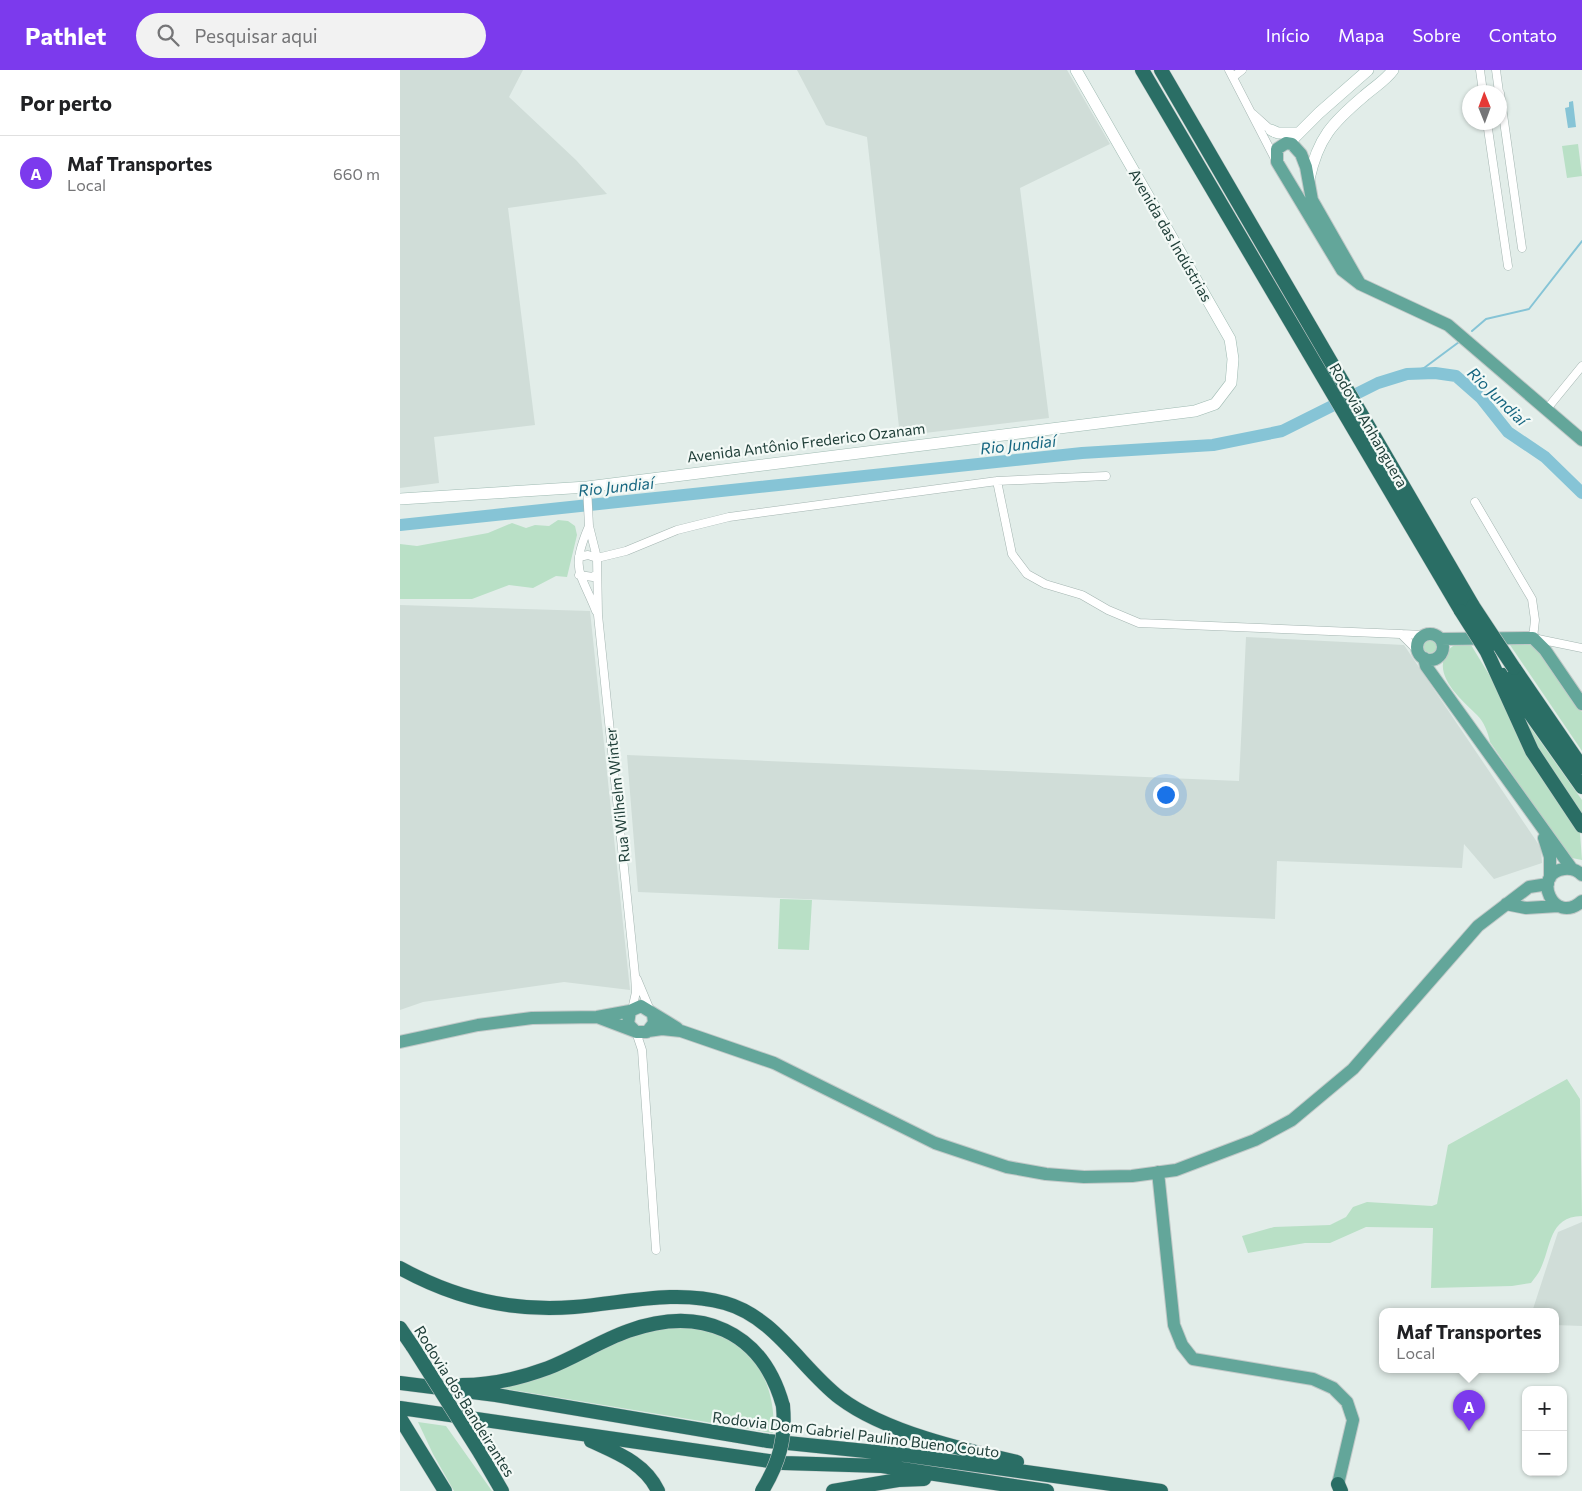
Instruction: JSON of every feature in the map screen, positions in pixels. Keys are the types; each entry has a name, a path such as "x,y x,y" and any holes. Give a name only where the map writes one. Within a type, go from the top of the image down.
{"highway":[{"name":"Rodovia Anhanguera","path":"1142,70 1327,370 1366,422 1467,609 1486,652 1582,787"},
{"name":"Rodovia Anhanguera","path":"1161,70 1327,370 1352,428 1467,609 1514,668 1582,767"},
{"path":"1486,652 1532,751 1581,825"},
{"path":"400,1268 422,1280 455,1293 490,1303 518,1307 575,1307 671,1296 712,1300 728,1304 753,1315 826,1386 842,1399 878,1419 900,1428 991,1456 1109,1483"},
{"path":"405,1383 472,1385 500,1381 547,1368 629,1331 674,1321 696,1321 713,1326 732,1334 751,1348 770,1370 783,1406 785,1424 782,1451 762,1491"},
{"name":"Rodovia dos Bandeirantes","path":"400,1328 502,1491"},
{"name":"Rodovia Dom Gabriel Paulino Bueno Couto","path":"405,1383 496,1395 768,1442 904,1455 1161,1491"},
{"name":"Rodovia Dom Gabriel Paulino Bueno Couto","path":"400,1410 414,1410 783,1463 882,1466 1007,1483 1047,1491"},
{"path":"400,1418 445,1491"},
{"path":"574,1434 616,1452 635,1464 653,1482 658,1491"},
{"path":"833,1491 898,1480 926,1479 980,1486 1007,1483"}],"main road":[{"path":"1321,226 1312,200 1306,167 1301,154 1297,147 1287,143 1277,149 1277,162 1289,183 1360,284 1448,324 1582,440"},
{"path":"1289,183 1300,184 1308,181"},
{"path":"1441,686 1440,648 1431,634 1424,635 1418,642 1426,666 1542,830 1578,871"},
{"path":"1421,655 1460,638 1533,638 1545,650 1582,704"},
{"path":"1542,830 1550,857 1549,897 1558,906"},
{"path":"597,1017 641,1032 662,1029 681,1031 774,1063 935,1143 980,1159 1046,1174 1084,1177 1132,1176 1176,1170 1216,1157 1255,1140 1298,1115 1353,1069 1478,926 1529,887 1549,881 1560,870 1578,871"},
{"path":"1506,904 1526,908 1579,906"},
{"path":"400,1042 478,1025 532,1018 597,1017 641,1006 681,1031"},
{"path":"631,1010 627,1020 641,1032"},
{"path":"641,1032 654,1023 652,1012"},
{"path":"1158,1172 1174,1325 1182,1345 1193,1358 1313,1379 1333,1388 1346,1402 1353,1420 1340,1487"}],"street":[{"name":"Avenida das Indústrias","path":"1076,70 1230,339 1233,358 1231,384 1215,404"},
{"path":"1242,70 1231,73 1277,162"},
{"path":"1250,111 1287,143 1368,70"},
{"path":"1308,181 1314,157 1323,137 1345,113 1384,76 1393,70"},
{"path":"1480,70 1482,85"},
{"path":"1496,70 1499,85"},
{"path":"1271,130 1278,133 1298,133"},
{"path":"1488,130 1508,266"},
{"path":"1505,130 1522,248"},
{"path":"1504,240 1520,238"},
{"path":"1546,410 1582,366"},
{"name":"Avenida Antônio Frederico Ozanam","path":"400,498 587,491 1195,411 1215,404"},
{"path":"579,557 588,555 597,558 626,551 677,530 730,517 997,481 1106,476"},
{"path":"997,481 1012,554 1027,574 1045,584 1082,595 1108,610 1139,623 1424,635"},
{"path":"587,491 589,524 597,558 598,616"},
{"path":"1475,502 1532,599 1536,620 1533,638 1582,648"},
{"path":"589,524 579,557 579,575 598,616"},
{"path":"579,575 593,577 598,574"},
{"name":"Rua Wilhelm Winter","path":"598,616 636,992 631,1010"},
{"path":"1401,634 1421,655"},
{"name":"Rua Wilhelm Winter","path":"634,975 645,994 652,1012"},
{"path":"641,1032 656,1250"}],"shaded area":[{"path":"400,70 523,70 509,97 576,160 607,194 508,208 535,425 434,437 439,483 400,488"},
{"path":"797,70 1067,70 1110,144 1020,188 1049,418 900,436 867,137 826,125"},
{"path":"400,605 590,611 630,990 564,982 423,1002 400,1010"},
{"path":"1246,637 1404,645 1541,848 1542,863 1494,879 1464,844 1462,868 1277,861 1275,919 638,892 627,755 1239,781"},
{"path":"1582,1222 1582,1326 1559,1325 1559,1308 1533,1308 1558,1232"}],"green space":[{"path":"1578,144 1582,176 1567,178 1562,146"},
{"path":"558,520 568,521 575,526 577,535 567,577 556,576 533,588 509,585 472,599 400,599 400,544 417,546 488,533 512,523 526,528 535,525 549,526"},
{"path":"1427,639 1433,639 1437,646 1433,653 1427,653 1423,649 1423,643"},
{"path":"1468,640 1496,686 1533,763 1580,833 1582,860 1572,858 1567,854 1490,742 1482,721 1458,696 1446,680 1443,663 1446,654 1456,644"},
{"path":"1508,642 1531,644 1539,651 1582,712 1582,751"},
{"path":"1521,714 1582,800 1582,818 1542,760"},
{"path":"780,899 812,900 809,950 778,949"},
{"path":"1567,1079 1580,1099 1582,1216 1563,1221 1557,1227 1540,1270 1531,1283 1512,1286 1431,1288 1433,1228 1366,1227 1330,1243 1305,1243 1248,1253 1242,1236 1274,1227 1330,1225 1346,1217 1353,1207 1367,1202 1432,1206 1437,1204 1448,1145"},
{"path":"650,1326 710,1327 729,1337 742,1347 761,1371 767,1386 771,1401 773,1433 483,1385"},
{"path":"418,1422 446,1426 492,1491 454,1491 433,1454"}],"water":[{"path":"1573,101 1576,127 1568,128 1565,108 1569,107 1569,102"}],"waterway":[{"path":"1472,331 1486,319 1529,309 1582,241"},
{"path":"1407,374 1424,368 1459,342"},
{"name":"Rio Jundiaí","path":"400,525 1082,453 1213,445 1282,431 1378,383 1407,374 1435,373 1456,376 1481,398 1508,432 1545,457 1582,493"}],"place":[{"name":"Maf Transportes","path":"1469,1431"}]}
